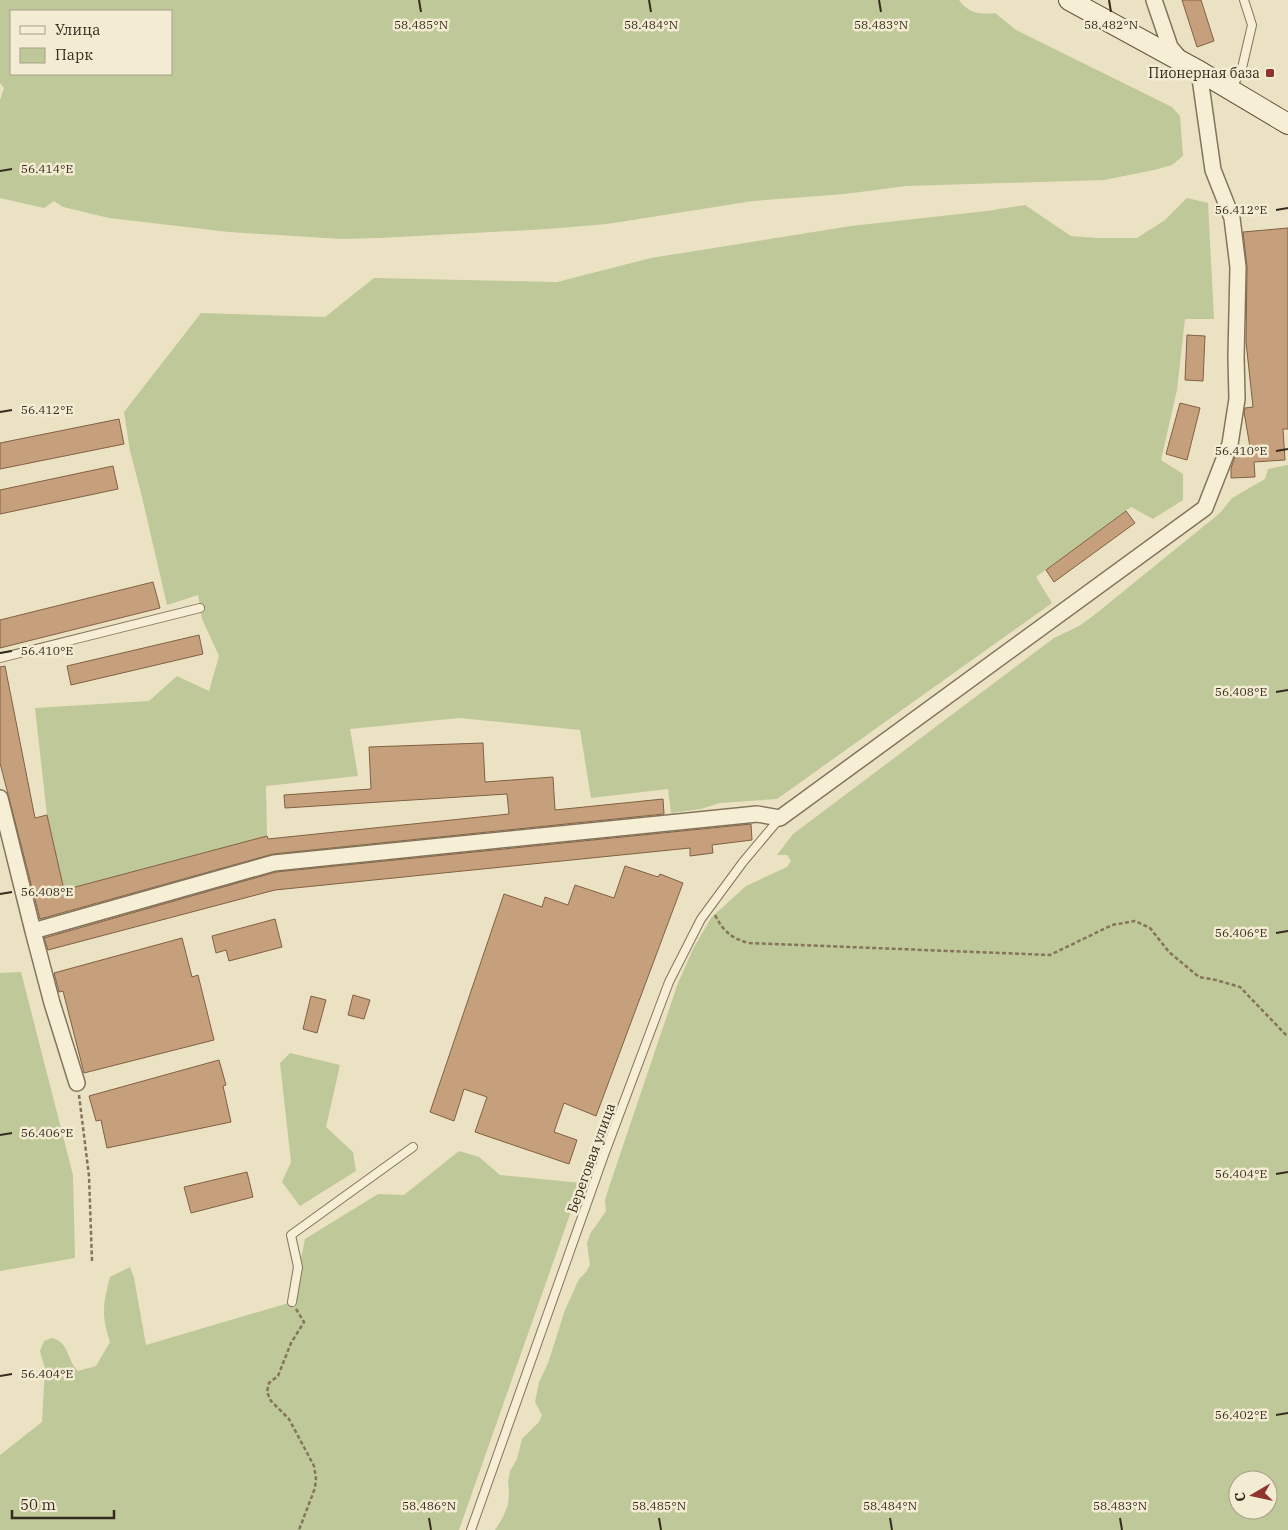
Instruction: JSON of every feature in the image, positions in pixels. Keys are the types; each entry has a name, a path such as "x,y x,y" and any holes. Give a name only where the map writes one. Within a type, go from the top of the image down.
{"street":[{"path":"1069,0 1182,61 1288,124"},
{"path":"1154,0 1170,46 1182,61"},
{"path":"33,931 274,863 757,814 780,818 1205,508 1230,444 1237,399 1238,267 1232,218 1212,170 1199,71"},
{"path":"0,798 52,1003 77,1083"}],"lane":[{"path":"1231,90 1242,68 1252,25 1244,0"},
{"path":"0,658 200,608"},
{"name":"Береговая улица","path":"471,1530 604,1155 669,982 701,919 743,862 780,818"},
{"path":"292,1302 298,1267 292,1235 413,1147"}],"path":[{"path":"712,905 716,917 734,939 748,943 1035,955 1050,955 1112,925 1135,921 1150,928 1168,952 1199,977 1240,987 1288,1037"},
{"path":"77,1083 89,1176 92,1261"},
{"path":"292,1302 304,1322 291,1343 278,1376 270,1383 267,1392 271,1401 289,1418 314,1466 316,1478 314,1488 299,1530"}],"green space":[{"path":"0,0 959,0 966,8 975,12 984,14 995,13 1016,30 1172,107 1180,116 1183,156 1172,165 1104,180 906,186 845,194 753,201 607,224 548,229 341,239 229,232 109,218 63,207 54,201 44,208 0,198 0,100 4,88 0,83"},
{"path":"1187,198 1208,203 1214,319 1185,319 1177,390 1161,460 1183,474 1183,500 1153,519 1131,507 1036,577 1052,603 777,799 720,803 701,809 671,813 668,789 591,798 580,730 459,718 350,729 358,776 266,786 267,836 64,890 47,815 35,708 149,701 177,676 209,691 219,656 202,619 198,595 167,605 130,451 124,412 201,313 325,317 374,278 557,282 651,258 851,226 1025,205 1071,236 1137,238 1165,220"},
{"path":"1288,465 1288,1530 495,1530 508,1505 510,1471 517,1459 522,1439 539,1422 542,1415 535,1402 539,1382 548,1363 565,1310 579,1279 590,1265 587,1243 590,1234 606,1211 605,1200 608,1190 678,983 693,949 711,918 746,886 787,867 791,861 787,855 777,855 793,834 1054,638 1079,626 1093,616 1220,513 1232,498 1265,479 1268,469"},
{"path":"21,972 73,1175 75,1258 0,1271 0,973"},
{"path":"290,1053 340,1065 326,1127 353,1152 356,1171 300,1206 282,1182 291,1162 280,1063"},
{"path":"459,1151 479,1157 500,1175 581,1183 459,1530 0,1530 0,1455 42,1422 45,1369 40,1351 44,1341 52,1338 58,1340 65,1347 78,1371 96,1366 110,1342 105,1324 104,1310 110,1277 130,1267 134,1278 146,1345 292,1302 305,1239 378,1194 404,1195"}],"building":[{"path":"1182,0 1201,0 1214,41 1197,47"},
{"path":"1288,228 1288,429 1283,429 1285,460 1254,462 1255,477 1231,478 1231,468 1235,457 1241,457 1241,448 1250,447 1244,412 1245,408 1253,407 1246,342 1247,267 1243,232"},
{"path":"1187,335 1205,336 1203,381 1185,380"},
{"path":"1180,403 1200,408 1187,460 1166,454"},
{"path":"119,419 124,444 0,469 0,443"},
{"path":"113,466 118,489 0,514 0,490"},
{"path":"1126,511 1135,523 1054,582 1046,570"},
{"path":"153,582 160,608 0,648 0,620"},
{"path":"199,635 203,654 71,685 67,666"},
{"path":"5,666 35,818 47,815 64,890 267,836 268,839 509,814 507,794 285,808 284,795 371,789 369,747 483,743 485,782 553,777 555,810 663,799 664,814 273,854 40,919 0,763 0,667"},
{"path":"751,824 752,840 712,845 713,853 690,856 690,848 275,890 48,950 44,938 276,872"},
{"path":"625,866 658,877 660,874 683,883 596,1116 564,1103 554,1132 577,1140 569,1164 475,1132 487,1097 464,1089 454,1121 430,1112 504,894 542,907 545,897 568,905 575,885 614,898"},
{"path":"275,919 282,947 229,961 226,950 216,953 212,936"},
{"path":"182,938 192,977 198,975 214,1040 84,1073 63,991 59,992 54,973"},
{"path":"353,995 370,1000 364,1019 348,1015"},
{"path":"311,996 326,1000 317,1033 303,1029"},
{"path":"219,1060 226,1085 223,1086 231,1122 107,1148 101,1120 96,1121 89,1096"},
{"path":"247,1172 253,1197 191,1213 184,1187"}],"place":[{"name":"Пионерная база","path":"1270,73"}]}
